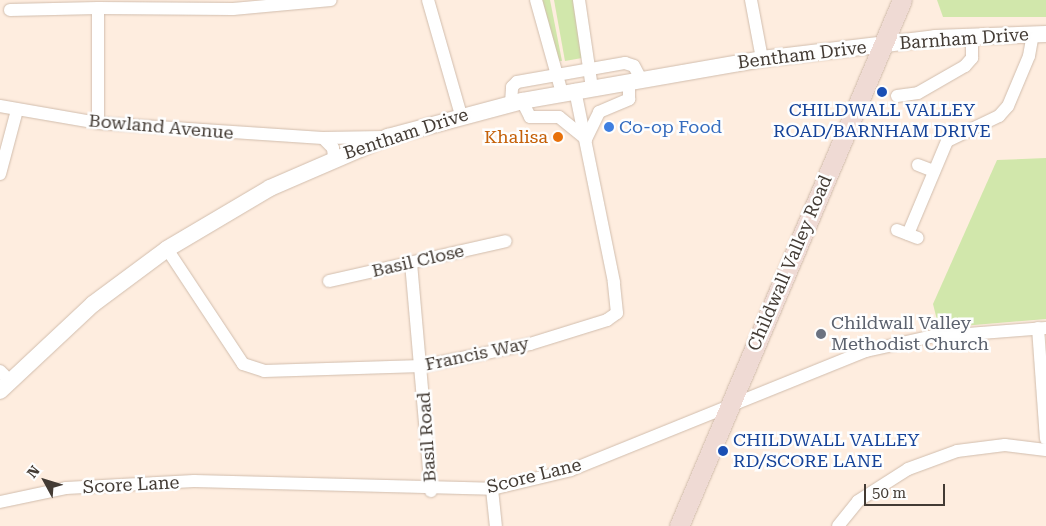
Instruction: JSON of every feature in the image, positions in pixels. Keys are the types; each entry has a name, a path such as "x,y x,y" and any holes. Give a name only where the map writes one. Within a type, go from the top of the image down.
{"main road":[{"name":"Childwall Valley Road","path":"679,526 902,0"}],"street":[{"path":"10,10 98,8 233,9 331,0"},
{"path":"428,0 461,115"},
{"name":"Francis Way","path":"167,249 243,364 264,371 422,366 530,344 607,320 617,313 586,139 568,92 556,75 536,0"},
{"path":"579,0 592,88"},
{"path":"751,0 762,59"},
{"path":"98,8 98,123"},
{"path":"908,234 950,138 1006,110 1039,34"},
{"name":"Barnham Drive","path":"883,45 972,35 1039,34"},
{"path":"898,96 918,93 965,66 972,58 972,35"},
{"name":"Bentham Drive","path":"3,381 93,304 167,249 270,188 334,158 388,137 461,115 568,92 762,59 883,45"},
{"path":"628,63 635,80 629,98 599,112 586,139 559,117 530,116 516,102 517,82 589,70 628,63"},
{"name":"Bowland Avenue","path":"0,106 98,123 323,138 388,137"},
{"path":"0,174 17,110"},
{"path":"323,138 333,148 334,158"},
{"path":"918,165 934,171"},
{"name":"Basil Close","path":"329,281 506,240"},
{"name":"Basil Road","path":"411,263 422,366 431,491"},
{"path":"1042,328 1046,439"},
{"name":"Score Lane","path":"0,502 66,488 194,481 431,491 492,489 571,470 733,402 889,345 1042,328"},
{"path":"838,526 858,501 916,466 957,451 1005,445 1046,450"},
{"path":"492,489 496,526"}],"green space":[{"path":"539,0 550,0 562,61 558,61"},
{"path":"554,0 575,0 582,58 565,61"},
{"path":"937,0 1046,0 1046,17 943,17"},
{"path":"1046,158 1046,319 939,328 933,304 997,160"}],"place":[{"name":"CHILDWALL VALLEY ROAD/BARNHAM DRIVE","path":"882,92"},
{"name":"Co-op Food","path":"609,127"},
{"name":"Khalisa","path":"558,137"},
{"name":"Childwall Valley Methodist Church","path":"821,334"},
{"name":"CHILDWALL VALLEY RD/SCORE LANE","path":"723,451"}]}
